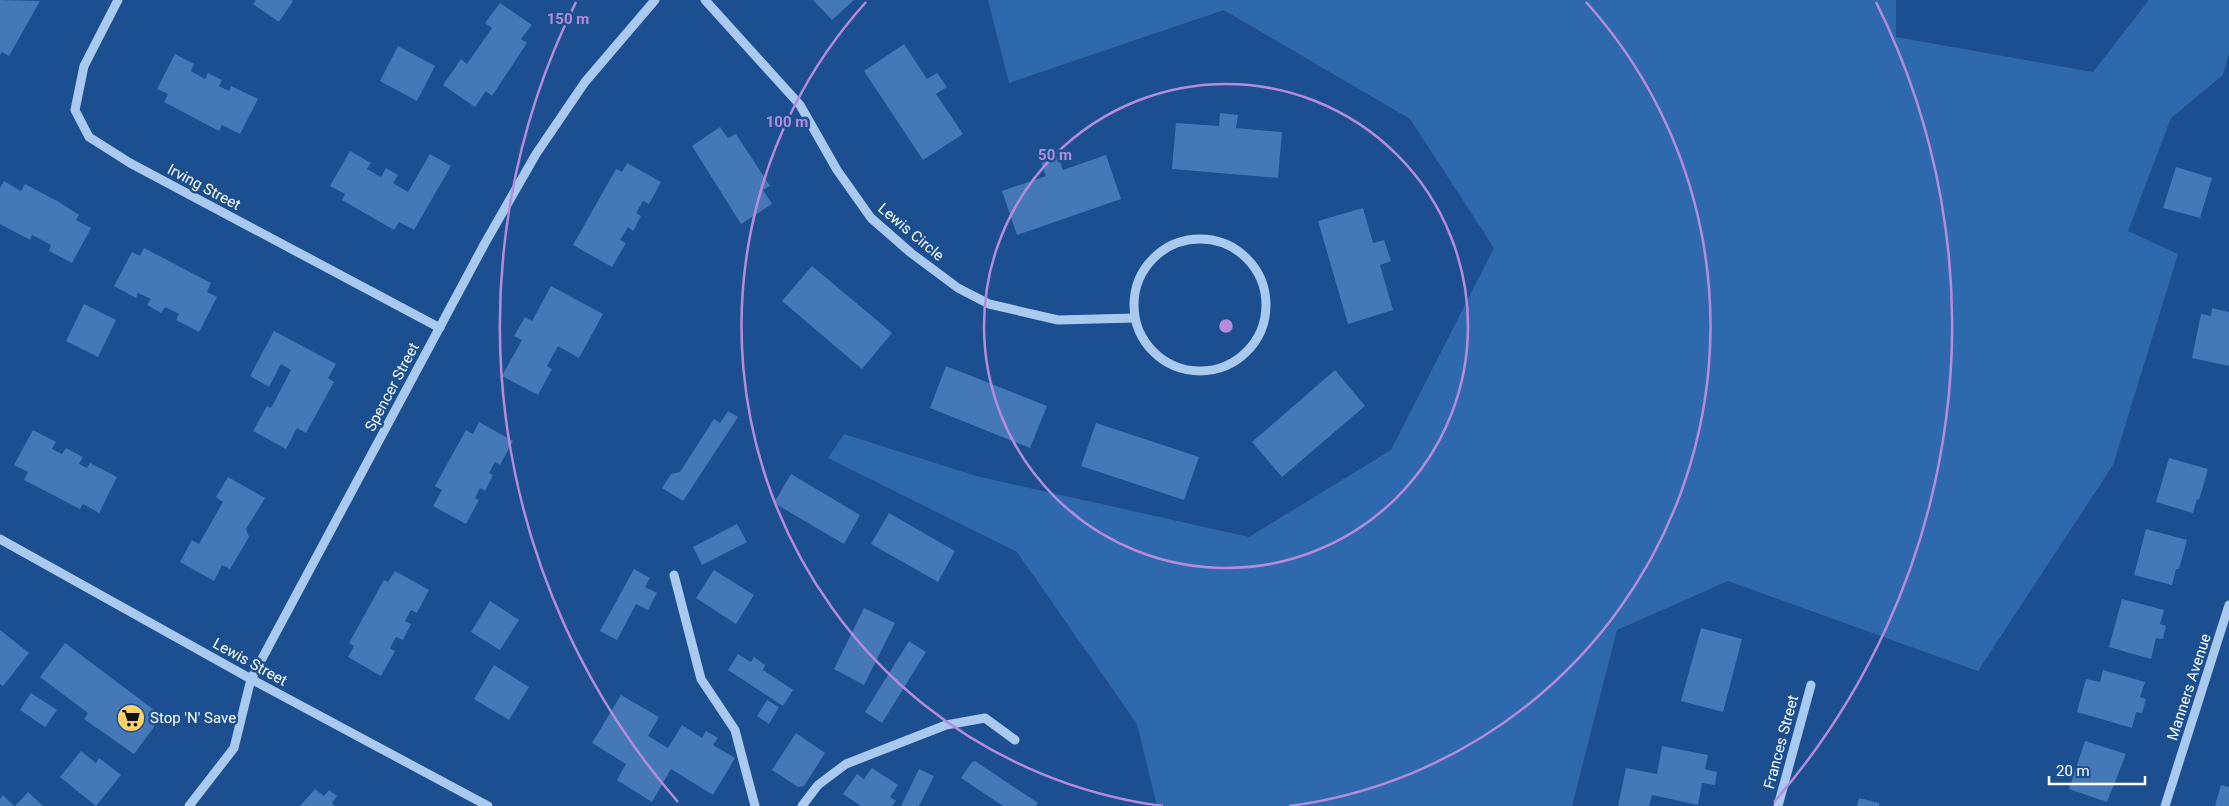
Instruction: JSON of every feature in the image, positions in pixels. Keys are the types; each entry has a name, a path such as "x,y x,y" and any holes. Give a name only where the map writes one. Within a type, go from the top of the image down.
{"street":[{"name":"Irving Street","path":"118,0 84,66 75,110 89,137 130,163 440,328"},
{"name":"Spencer Street","path":"190,806 234,748 252,679 440,328 536,154 585,82 655,0"},
{"name":"Lewis Circle","path":"705,0 800,105 837,170 871,218 911,253 958,288 989,304 1058,320 1135,318"},
{"path":"1204,238 1224,242 1242,252 1256,267 1264,285 1267,307 1260,334 1252,347 1236,361 1217,370 1195,371 1174,366 1156,355 1142,338 1135,318 1134,297 1143,272 1150,260 1166,248 1184,240 1204,238"},
{"name":"Lewis Street","path":"0,539 252,679 488,806"},
{"path":"674,574 701,680 735,730 755,806"},
{"name":"Manners Avenue","path":"2166,806 2229,605"},
{"name":"Frances Street","path":"1778,806 1811,685"},
{"path":"802,806 818,785 846,764 946,726 985,718 1015,740"}],"shaded area":[{"path":"988,0 1896,0 1896,37 2093,72 2149,0 2229,0 2229,53 2223,75 2171,118 2128,231 2178,254 2113,465 1978,671 1728,581 1617,630 1572,806 1157,806 1137,724 1017,552 828,458 844,434 976,476 1249,537 1391,450 1494,248 1410,119 1224,10 1009,83"}],"building":[{"path":"0,0 40,1 9,56 2,52 0,55"},
{"path":"256,0 293,1 279,22 253,4"},
{"path":"813,0 854,0 832,20"},
{"path":"500,3 532,25 521,39 527,43 492,96 486,91 475,107 443,85 461,59 467,64 492,28 485,23"},
{"path":"904,44 927,79 937,73 947,87 936,94 963,134 923,160 864,71"},
{"path":"398,46 435,66 417,101 380,81"},
{"path":"175,54 194,64 191,71 205,79 208,73 222,80 219,86 229,91 231,86 258,99 240,134 222,125 219,131 164,102 168,94 157,89"},
{"path":"1220,113 1238,115 1236,128 1282,132 1278,178 1172,169 1176,123 1219,126"},
{"path":"720,127 728,138 736,134 770,186 763,190 772,204 741,224 692,146"},
{"path":"350,151 371,163 367,169 381,177 386,168 398,175 393,183 408,192 430,154 451,166 414,230 399,222 394,230 342,200 345,194 330,186"},
{"path":"1106,155 1121,199 1017,235 1002,191 1046,176 1041,162 1058,156 1063,170"},
{"path":"627,163 661,182 649,204 643,201 636,213 641,216 633,231 628,227 620,240 626,243 612,267 573,245 616,169 622,172"},
{"path":"2176,167 2212,178 2200,218 2163,208"},
{"path":"4,181 21,191 25,184 59,202 79,215 76,220 91,228 72,263 49,251 51,245 32,235 30,240 0,224 0,188"},
{"path":"1363,208 1373,243 1384,240 1391,261 1380,265 1393,310 1348,324 1318,221"},
{"path":"144,248 211,283 207,292 217,297 199,332 176,320 179,314 165,307 161,313 147,305 151,299 138,293 136,298 114,286 132,252 140,256"},
{"path":"812,266 892,333 862,369 782,301"},
{"path":"551,286 603,314 579,358 558,346 547,366 552,369 538,395 502,376 522,340 514,336 525,317 532,321"},
{"path":"84,304 116,320 98,357 66,341"},
{"path":"2212,308 2229,312 2229,366 2192,358 2201,314 2211,316"},
{"path":"274,331 336,364 328,378 334,382 306,433 297,428 286,449 253,431 267,406 271,408 291,370 281,364 269,387 250,376"},
{"path":"946,366 1047,406 1030,448 930,408"},
{"path":"1335,370 1365,406 1282,477 1252,442"},
{"path":"728,411 738,417 683,501 662,488 671,474 680,472 714,419 720,423"},
{"path":"479,422 513,441 500,465 495,462 489,473 493,475 485,491 480,488 475,498 479,500 466,524 433,506 442,490 435,486 466,430 473,434"},
{"path":"1096,423 1199,457 1184,500 1081,466"},
{"path":"33,430 56,442 52,449 62,454 66,448 83,457 79,464 87,468 90,463 117,477 99,513 83,504 80,509 24,480 28,472 14,465"},
{"path":"2169,458 2208,469 2193,513 2156,502"},
{"path":"791,474 860,515 844,544 774,503"},
{"path":"228,477 265,498 246,529 249,537 230,569 222,565 214,581 180,562 192,540 199,544 223,502 216,497"},
{"path":"889,513 955,551 938,582 871,544"},
{"path":"737,524 747,542 702,565 693,547"},
{"path":"2146,529 2187,540 2179,569 2176,569 2172,585 2134,575"},
{"path":"634,569 650,578 645,587 657,593 648,610 636,604 617,640 600,631"},
{"path":"714,570 754,595 736,624 696,598"},
{"path":"395,571 429,590 417,613 411,610 405,621 411,624 403,640 396,637 390,648 395,651 381,676 348,657 354,646 349,643 384,580 388,582"},
{"path":"2122,599 2164,610 2160,624 2166,626 2163,639 2156,638 2151,659 2109,647"},
{"path":"490,601 519,620 500,650 471,632"},
{"path":"864,608 895,623 864,685 834,669"},
{"path":"1701,628 1742,639 1723,712 1681,701"},
{"path":"0,630 29,653 3,686 0,684"},
{"path":"909,641 926,652 882,723 865,712"},
{"path":"65,643 162,716 134,754 84,719 88,713 40,677"},
{"path":"738,654 751,662 754,657 765,665 763,670 793,690 783,706 728,670"},
{"path":"494,665 529,687 509,720 474,699"},
{"path":"2103,670 2145,682 2140,697 2146,699 2142,713 2136,712 2132,728 2077,712 2086,679 2100,682"},
{"path":"31,693 57,710 45,727 20,710"},
{"path":"621,695 659,717 648,736 668,748 682,725 702,738 706,731 718,738 713,745 735,758 713,795 671,769 652,802 617,780 626,764 592,743"},
{"path":"767,700 779,707 769,724 757,716"},
{"path":"796,733 825,753 804,786 798,787 772,770"},
{"path":"2085,741 2126,754 2107,802 2069,789"},
{"path":"1662,746 1708,755 1705,769 1717,772 1715,785 1702,783 1698,805 1652,795 1649,806 1618,806 1626,768 1657,774"},
{"path":"81,751 96,763 99,758 121,775 96,806 60,777"},
{"path":"975,761 1038,803 1036,806 1003,806 961,778 972,762"},
{"path":"872,768 898,785 890,797 896,801 892,806 861,806 843,794 857,774 864,779"},
{"path":"919,769 934,776 919,806 901,806"},
{"path":"2221,785 2229,787 2229,806 2215,806"},
{"path":"315,789 324,796 329,790 337,796 332,803 335,806 300,806"},
{"path":"28,792 43,806 15,806"},
{"path":"3,795 14,806 0,806 0,799"},
{"path":"1859,798 1879,803 1879,806 1857,806"}],"place":[{"name":"Stop 'N' Save","path":"131,718"}]}
